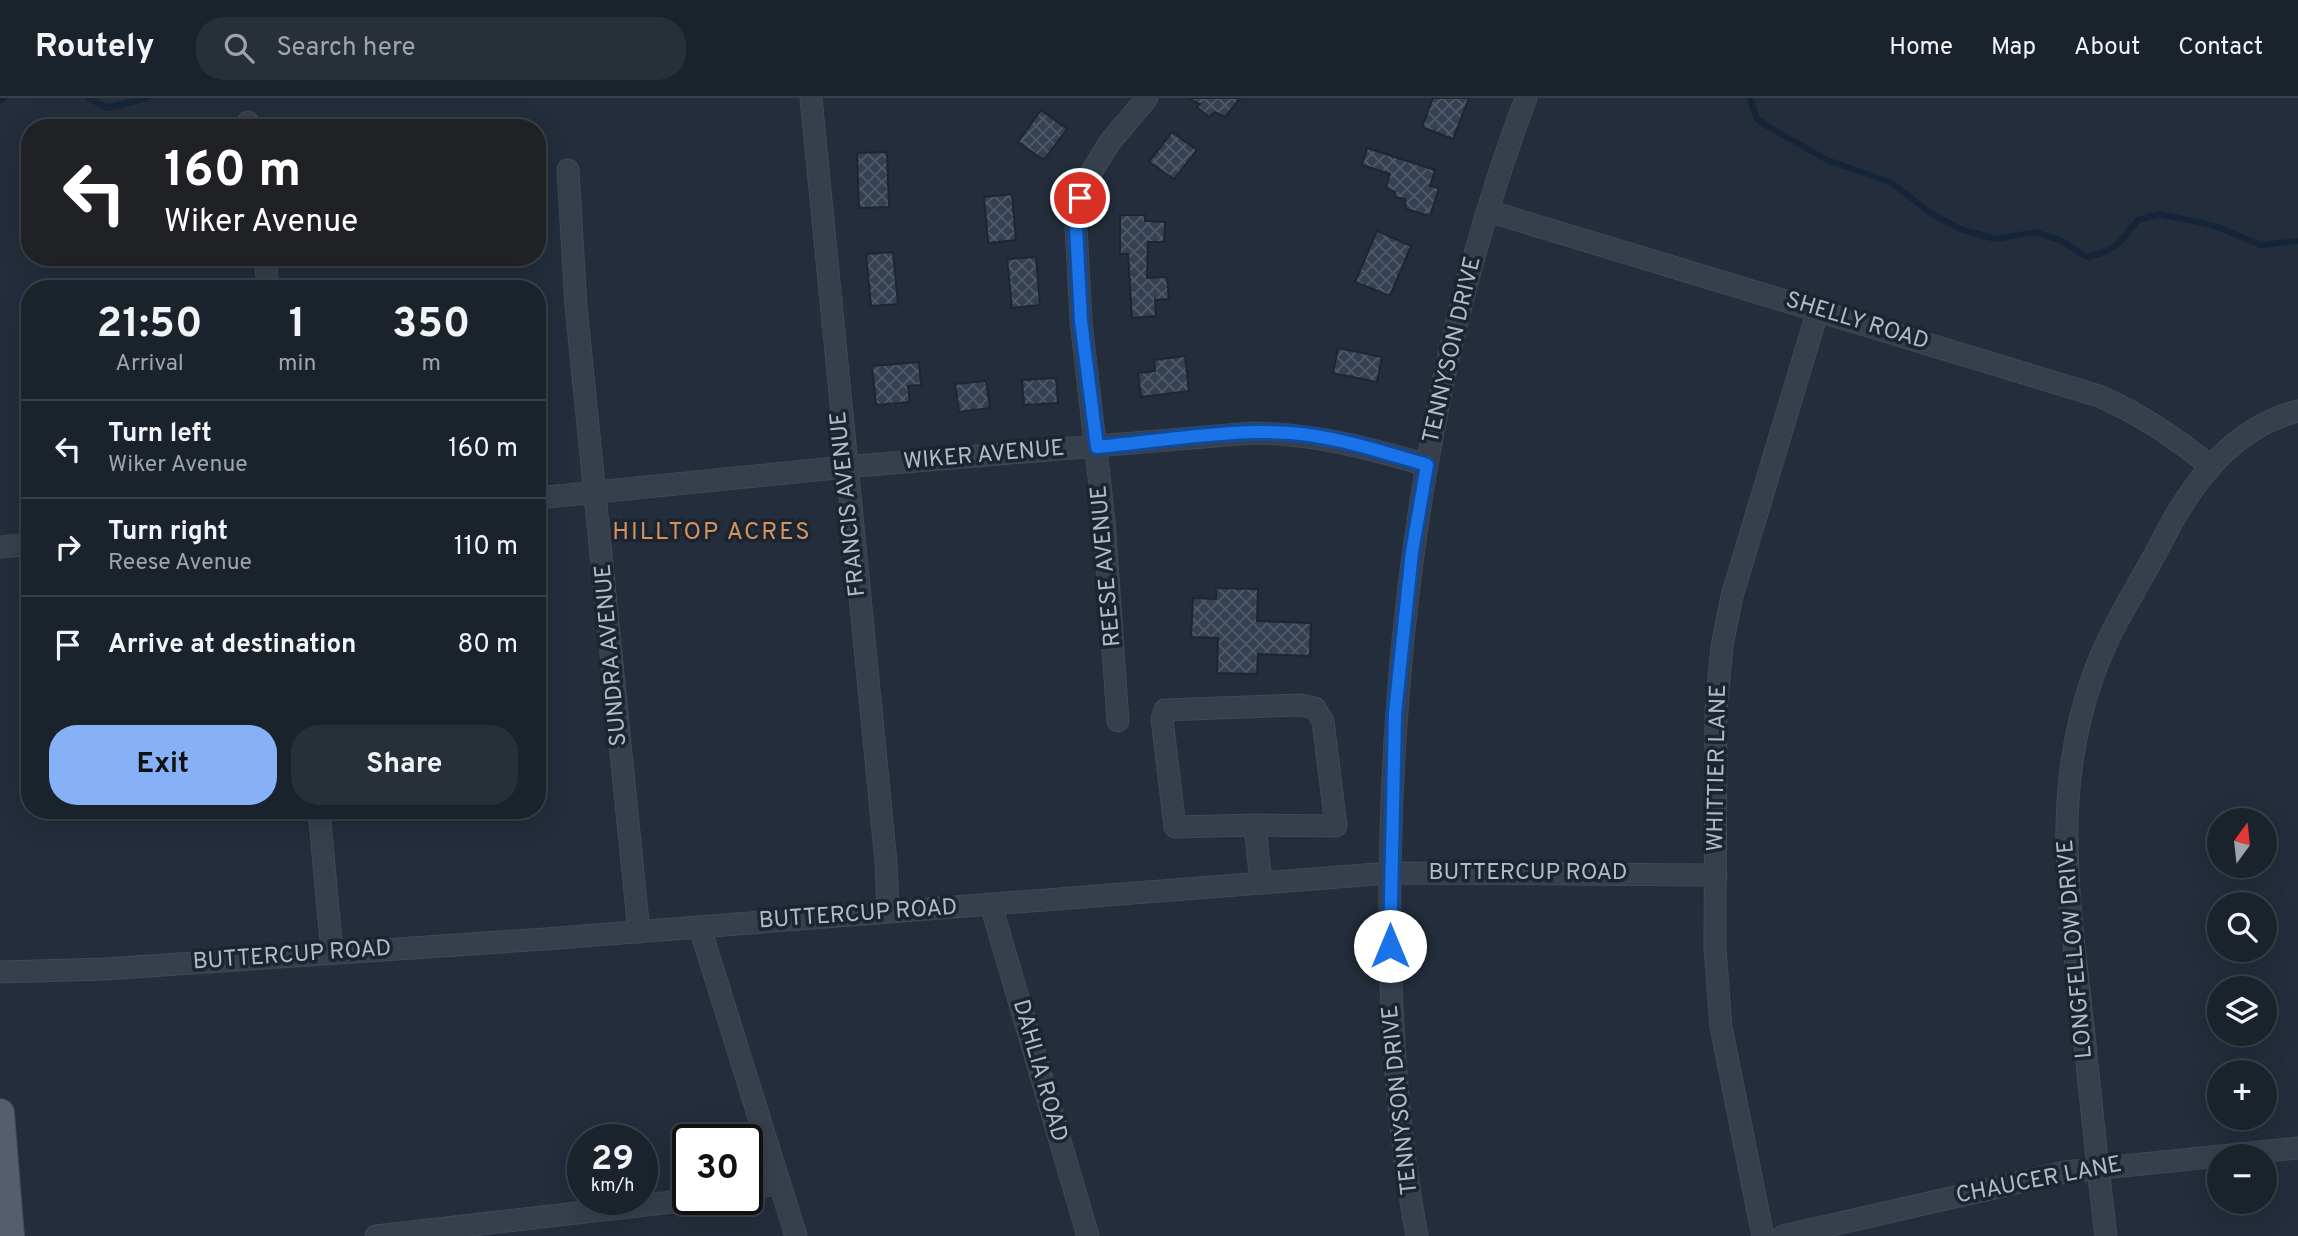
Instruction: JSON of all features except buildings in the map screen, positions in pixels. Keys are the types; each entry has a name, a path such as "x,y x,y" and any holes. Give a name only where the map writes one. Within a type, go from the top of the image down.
{"main road":[{"path":"0,1113 10,1236"}],"street":[{"name":"FRANCIS AVENUE","path":"811,98 845,467 886,862 888,911"},
{"name":"REESE AVENUE","path":"1118,721 1097,447 1081,321 1076,227 1087,178 1110,142 1147,98"},
{"name":"TENNYSON DRIVE","path":"1417,1236 1402,1142 1390,995 1390,873 1395,713 1412,552 1443,386 1489,211 1526,98"},
{"name":"SUNDRA AVENUE","path":"568,170 576,306 639,932"},
{"name":"SHELLY ROAD","path":"1489,211 2099,396 2130,410 2175,438 2210,466"},
{"name":"WHITTIER LANE","path":"1763,1236 1721,1027 1715,948 1716,710 1732,596 1818,310"},
{"name":"LONGFELLOW DRIVE","path":"2106,1236 2066,875 2067,793 2071,766 2092,679 2118,617 2185,502 2210,466 2231,445 2257,427 2298,411"},
{"name":"WIKER AVENUE","path":"546,497 845,467 1252,433 1289,433 1347,443 1427,465"},
{"path":"0,547 21,545"},
{"path":"1281,705 1315,708 1323,721 1336,826 1255,825 1175,827 1162,719 1165,710 1281,705"},
{"path":"320,819 332,953"},
{"path":"1255,825 1261,883"},
{"name":"BUTTERCUP ROAD","path":"0,972 105,969 700,928 1390,873 1716,875"},
{"name":"DAHLIA ROAD","path":"991,905 1088,1236"},
{"path":"700,928 796,1236"},
{"name":"CHAUCER LANE","path":"1783,1236 2065,1172 2298,1148"},
{"path":"763,1186 778,1184"},
{"path":"376,1236 463,1232 672,1203"}],"waterway":[{"path":"0,100 4,98"},
{"path":"88,98 107,108 148,98"},
{"path":"1750,98 1757,119 1772,129 1827,160 1892,183 1929,212 1962,230 1996,239 2035,232 2062,241 2087,257 2105,252 2119,243 2138,220 2160,214 2215,226 2261,245 2298,241"}],"district":[{"name":"HILLTOP ACRES","path":"712,533"}],"route":[{"path":"1080,198 1076,227 1081,321 1097,447 1252,433 1289,433 1347,443 1427,465 1412,552 1395,713 1390,946"}]}
